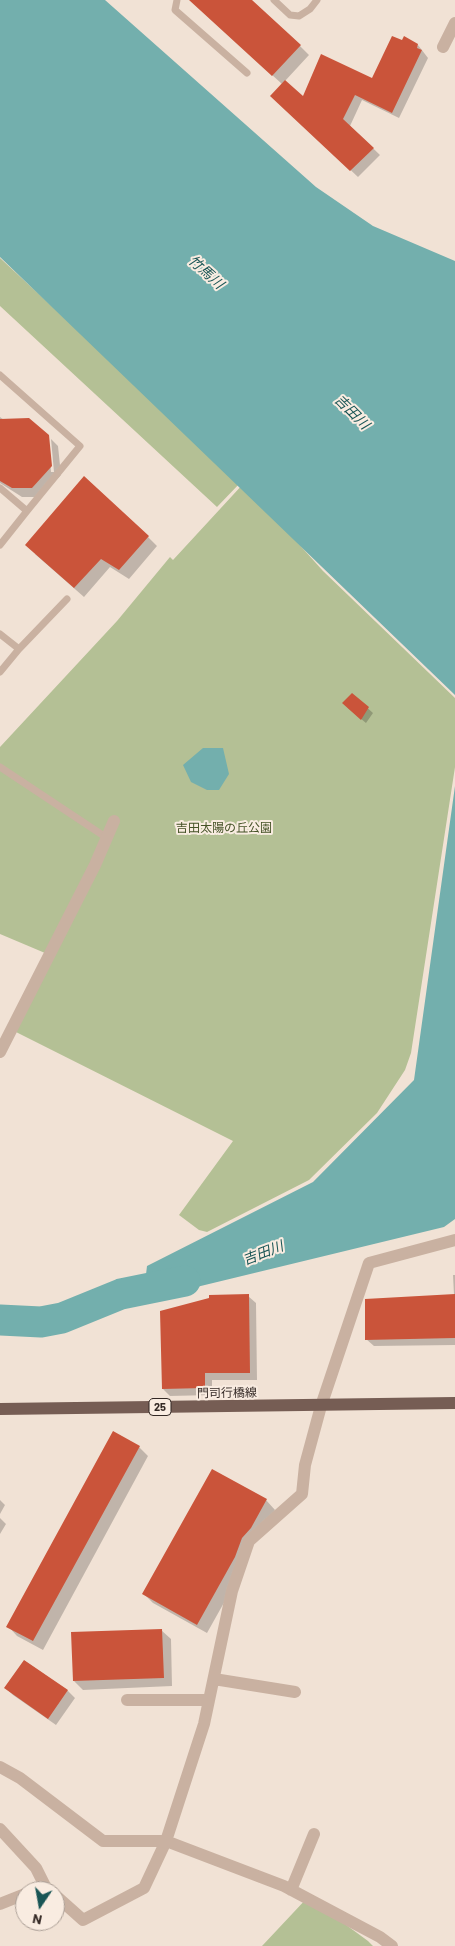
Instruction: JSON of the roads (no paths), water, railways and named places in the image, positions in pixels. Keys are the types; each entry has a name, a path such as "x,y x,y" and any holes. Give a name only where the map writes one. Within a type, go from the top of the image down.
{"main road":[{"name":"門司行橋線","path":"0,1409 455,1403"}],"street":[{"path":"443,48 455,23"},
{"path":"0,1052 95,865 114,821"},
{"path":"65,1904 83,1920 144,1888 166,1841 204,1724 232,1591 249,1541 302,1494 305,1465 321,1406 369,1263 455,1240"},
{"path":"214,1679 295,1692"},
{"path":"128,1700 209,1700"},
{"path":"0,1767 20,1778 103,1841 166,1841 292,1890 380,1937 392,1946"},
{"path":"0,1829 36,1868 44,1881"},
{"path":"292,1890 314,1834"},
{"path":"0,1904 15,1898"}],"lane":[{"path":"177,0 175,10 246,73"},
{"path":"274,0 290,15 299,16 310,9 317,0"},
{"path":"0,375 80,446 0,545"},
{"path":"0,488 27,511"},
{"path":"0,672 19,649 67,600"},
{"path":"0,634 19,649"},
{"path":"0,768 107,838"}],"water":[{"name":"竹馬川","path":"0,0 105,0 316,187 373,226 455,261 455,695 0,257"},
{"path":"203,748 223,748 229,774 219,790 207,790 191,782 183,765"},
{"path":"455,786 455,1219 444,1227 143,1300 147,1266 313,1182 414,1080"}],"waterway":[{"name":"吉田川","path":"0,1320 41,1322 62,1318 121,1294 185,1281"}],"park label":[{"name":"吉田太陽の丘公園","path":"224,828"}]}
